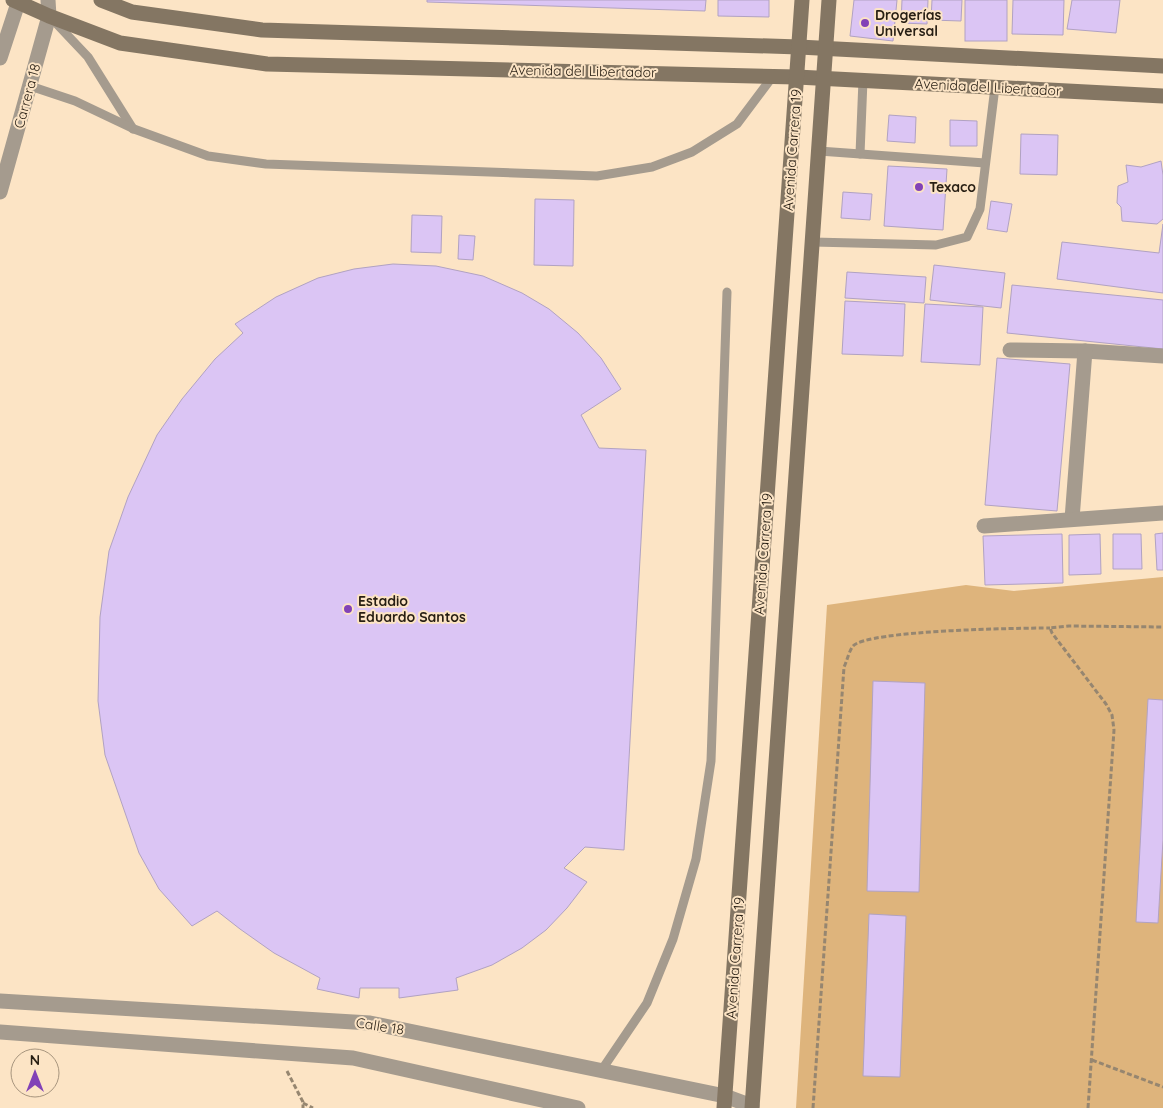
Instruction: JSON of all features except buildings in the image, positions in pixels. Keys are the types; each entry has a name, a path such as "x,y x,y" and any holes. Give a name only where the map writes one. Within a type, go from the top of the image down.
{"main road":[{"path":"101,0 132,12 262,30 826,48 1163,66"},
{"name":"Avenida Carrera 19","path":"724,1102 802,0"},
{"name":"Avenida Carrera 19","path":"752,1107 830,0"},
{"name":"Avenida del Libertador","path":"18,1 49,16 120,43 267,64 773,76 1163,96"}],"street":[{"name":"Carrera 18","path":"0,192 49,16 48,0"},
{"path":"0,58 18,1"},
{"path":"1010,350 1085,351 1163,356"},
{"path":"1072,520 1085,351"},
{"path":"984,526 1163,513"},
{"name":"Calle 18","path":"0,1000 370,1023 601,1071 724,1102 752,1107"},
{"path":"0,1032 353,1058 578,1108"}],"lane":[{"path":"49,16 88,57 134,129"},
{"path":"30,86 75,101 134,129 208,156 266,164 597,176 652,168 692,152 737,124 773,76"},
{"path":"860,154 863,80"},
{"path":"813,242 936,245 967,237 980,209 995,87"},
{"path":"819,151 985,163"},
{"path":"601,1071 647,1004 673,940 696,859 711,761 727,292"}],"path":[{"path":"813,1108 844,667 853,646 865,640 925,632 1069,626 1163,627"},
{"path":"1050,628 1106,704 1112,715 1114,730 1088,1108"},
{"path":"278,1053 303,1102 303,1108"},
{"path":"1092,1060 1163,1087"},
{"path":"303,1102 313,1108"}],"shaded area":[{"path":"1163,577 1163,1108 796,1108 827,605 966,585 1014,591"}],"place":[{"name":"Drogerías Universal","path":"865,23"},
{"name":"Texaco","path":"919,187"},
{"name":"Estadio Eduardo Santos","path":"348,609"}]}
